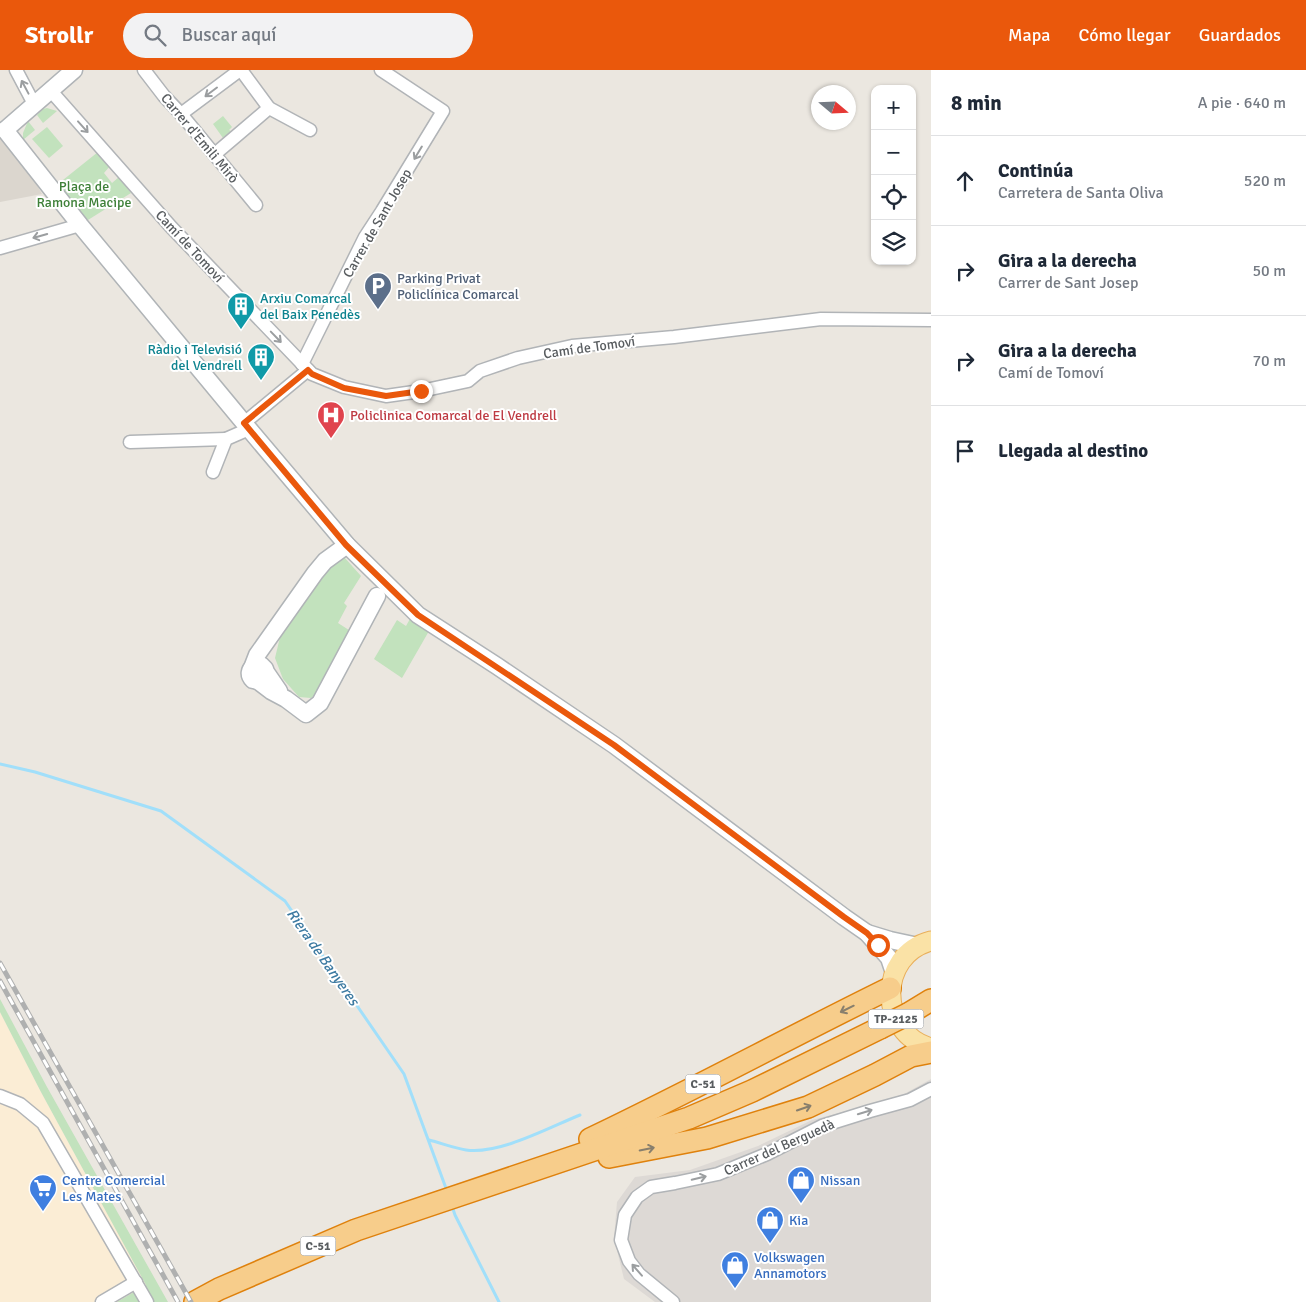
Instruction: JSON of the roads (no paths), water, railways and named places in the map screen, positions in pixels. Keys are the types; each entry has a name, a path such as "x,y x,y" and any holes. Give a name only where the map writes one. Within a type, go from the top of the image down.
{"highway":[{"name":"C-51","path":"513,1176 668,1102 825,1020 892,981"},
{"name":"C-51","path":"195,1302 356,1230 689,1118 752,1091 908,1014 931,1000"},
{"path":"513,1176 707,1138 808,1107 911,1056 931,1050"}],"main road":[{"name":"TP-2125","path":"925,944 904,958 892,981 891,1006 897,1022 908,1036 931,1050"}],"street":[{"path":"16,70 34,104"},
{"path":"2,128 51,91 74,70"},
{"name":"Carrer d'Emili Mirò","path":"144,70 256,205"},
{"path":"181,114 241,70 269,108 310,130"},
{"name":"Carrer de Sant Josep","path":"226,439 246,426 305,367 365,237 443,111 381,70"},
{"name":"Camí de Tomoví","path":"51,91 172,228 305,367 312,374 344,388 386,396 421,391 468,381 480,371 518,358 572,346 674,337 821,319 931,320"},
{"path":"215,154 269,108"},
{"name":"TP-2125","path":"2,128 80,225 346,545 418,615 614,745 867,933 889,958 892,981"},
{"path":"0,248 80,225"},
{"path":"130,442 226,439 213,472"},
{"path":"346,545 321,565 257,655 260,672 286,699 306,714 320,703 377,596"},
{"name":"TP-2125","path":"867,933 890,940 925,944"},
{"name":"Carrer del Berguedà","path":"673,1302 639,1274 629,1260 621,1240 625,1215 637,1197 651,1187 718,1174 767,1154 822,1126 910,1100 931,1089"},
{"path":"0,1096 20,1104 43,1124 147,1302"},
{"path":"102,1302 136,1282"}],"waterway":[{"name":"Riera de Banyeres","path":"0,764 35,772 161,811 285,901 404,1074 447,1191"},
{"path":"429,1140 466,1150 494,1148 524,1139 580,1115"},
{"name":"Riera de Banyeres","path":"452,1206 499,1302"}],"railway":[{"path":"0,963 191,1302"},
{"path":"0,981 178,1302"}],"place":[{"name":"Parking Privat Policlínica Comarcal","path":"378,310"},
{"name":"Arxiu Comarcal del Baix Penedès","path":"241,330"},
{"name":"Ràdio i Televisió del Vendrell","path":"261,381"},
{"name":"Policlinica Comarcal de El Vendrell","path":"331,439"},
{"name":"Nissan","path":"801,1204"},
{"name":"Centre Comercial Les Mates","path":"43,1212"},
{"name":"Kia","path":"770,1244"},
{"name":"Volkswagen Annamotors","path":"735,1289"}],"park label":[{"name":"Plaça de Ramona Macipe","path":"84,194"}]}
